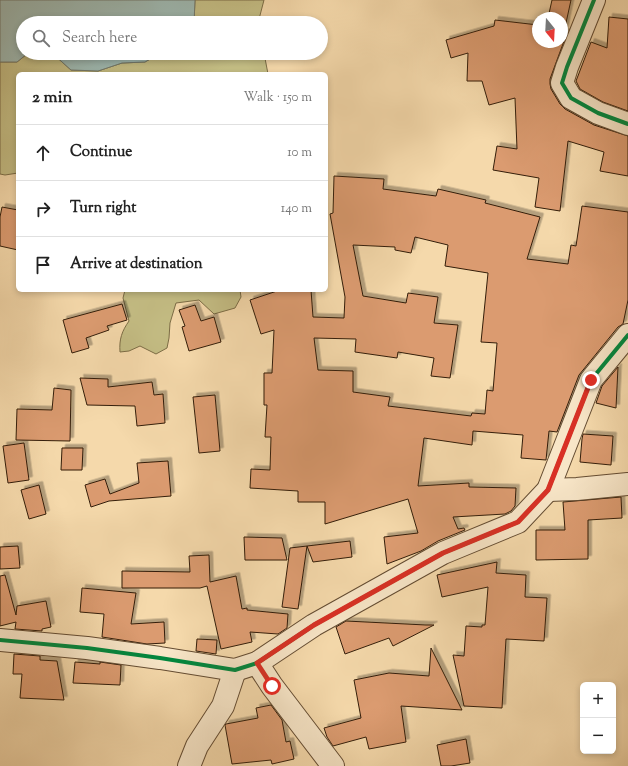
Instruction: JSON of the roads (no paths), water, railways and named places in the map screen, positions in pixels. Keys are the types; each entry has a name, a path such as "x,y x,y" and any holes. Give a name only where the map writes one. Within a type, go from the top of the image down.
{"street":[{"path":"594,0 562,83 571,98 598,113 628,124"},
{"path":"0,640 94,649 235,670 257,663 314,625 443,553 518,522 548,490 591,380 628,335"},
{"path":"548,490 628,484"},
{"path":"257,663 272,686 333,766"},
{"path":"189,766 197,746 224,706 235,670"}],"water":[{"path":"0,0 195,0 194,16 16,16 16,60 20,60 17,62 0,62"},
{"path":"60,60 148,60 145,62 122,63 98,71 71,70"}]}
